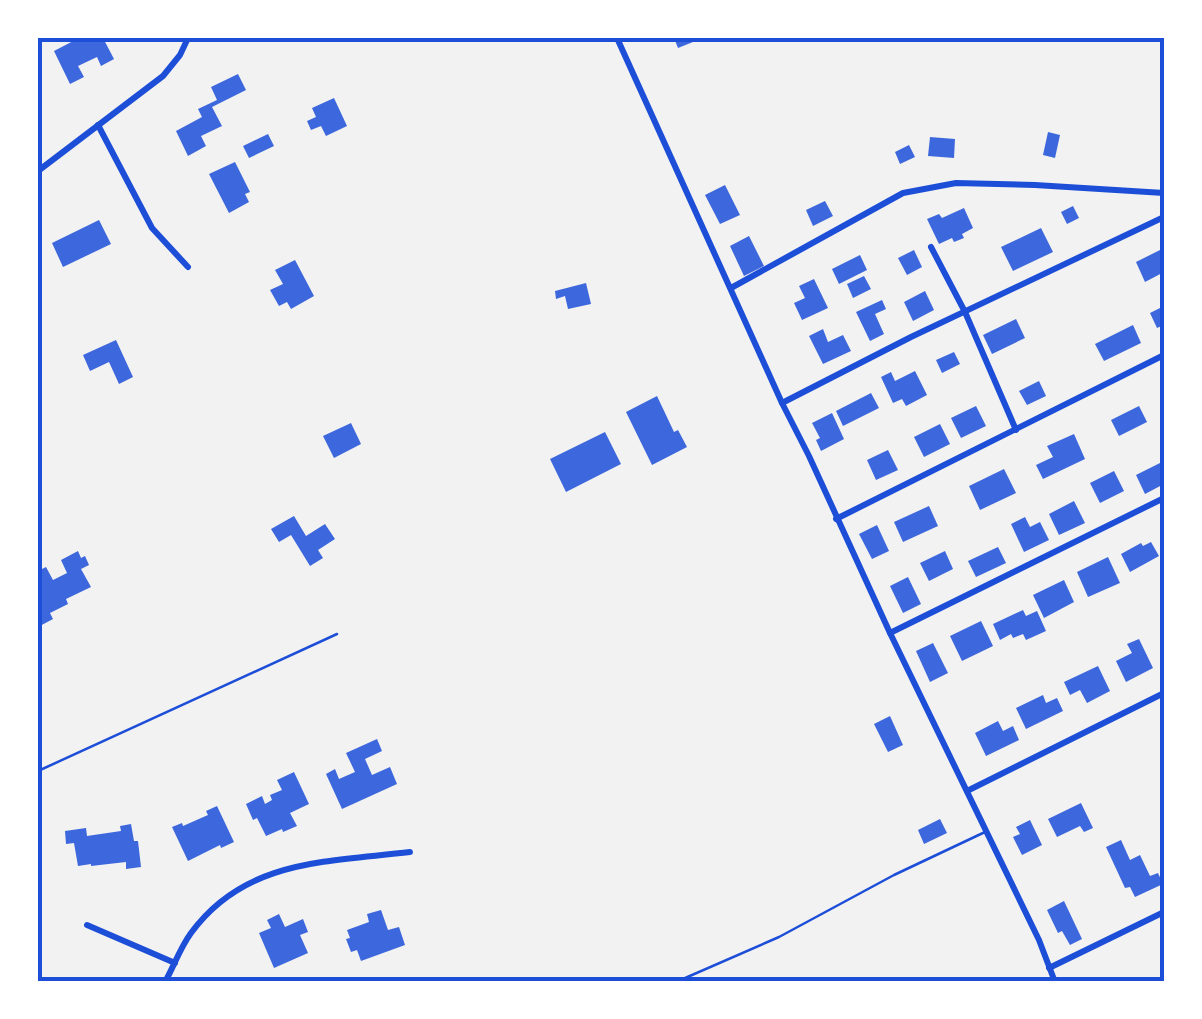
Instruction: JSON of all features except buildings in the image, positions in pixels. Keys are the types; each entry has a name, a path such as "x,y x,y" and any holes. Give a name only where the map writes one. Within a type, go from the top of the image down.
{"street":[{"path":"38,171 162,76 188,38"},
{"path":"616,38 782,404 1055,982"},
{"path":"98,125 152,228 188,267"},
{"path":"731,288 902,193 956,183 1164,193"},
{"path":"782,404 1164,216"},
{"path":"931,247 965,312 1016,430"},
{"path":"836,519 1164,355"},
{"path":"890,633 1164,498"},
{"path":"967,791 1164,693"},
{"path":"165,982 191,932 210,911 253,880 300,865 410,852"},
{"path":"1049,968 1164,912"},
{"path":"88,924 174,962"}],"lane":[{"path":"38,771 337,634"},
{"path":"676,982 778,937 894,874 986,832"}]}
